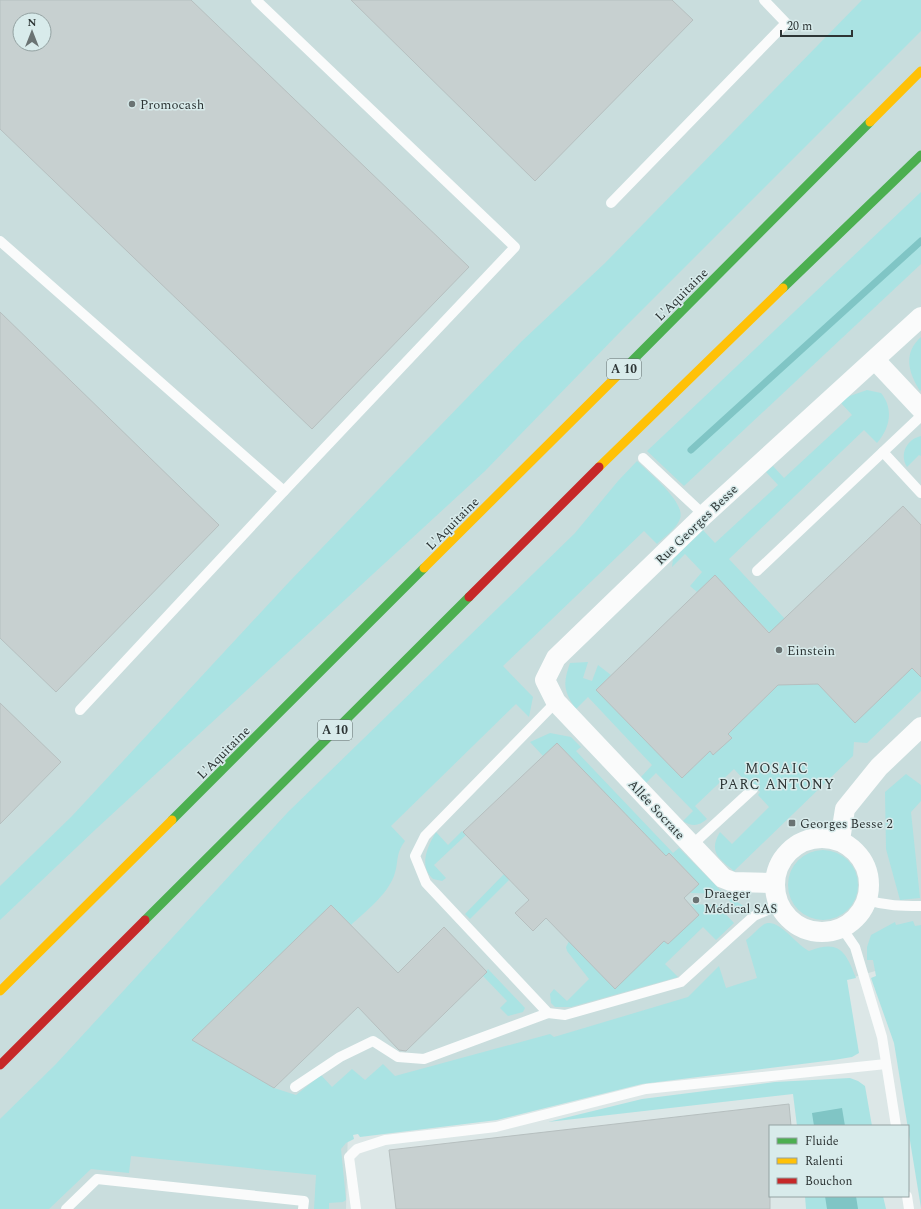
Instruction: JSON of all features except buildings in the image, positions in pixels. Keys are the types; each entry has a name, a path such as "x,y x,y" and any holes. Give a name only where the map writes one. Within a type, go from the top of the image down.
{"highway":[{"name":"L'Aquitaine","path":"0,991 321,673 921,72"},
{"name":"A 10","path":"0,1065 670,396 921,155"}],"street":[{"name":"Rue Georges Besse","path":"556,702 546,680 556,658 704,515 921,317"},
{"path":"875,360 921,408"},
{"name":"Allée Socrate","path":"556,702 722,878 733,882 774,883"},
{"path":"840,840 845,808 879,767 921,727"},
{"path":"827,837 840,840 852,848 862,859 868,872 870,886 867,900 861,912 853,921 842,928 828,932 813,931 799,927 788,918 779,906 775,894 774,883 776,870 782,858 791,849 802,842 814,838 827,837"}],"lane":[{"path":"80,710 284,491 515,247 256,0"},
{"path":"611,203 786,23 764,0"},
{"path":"0,241 284,491"},
{"path":"757,571 921,416"},
{"path":"883,452 921,493"},
{"path":"643,458 704,515"},
{"path":"548,1013 426,883 415,856 425,836 556,702"},
{"path":"692,845 753,789"},
{"path":"867,900 891,906 921,906"},
{"path":"295,1087 340,1057 373,1041 398,1057 424,1058 548,1013 565,1015 681,982 754,916 779,906"},
{"path":"842,928 855,947 882,1037 896,1125"},
{"path":"356,1209 349,1157 357,1149 385,1140 496,1127 646,1089 886,1064"},
{"path":"66,1209 97,1179 304,1201 303,1209"},
{"path":"907,1197 909,1209"}],"shaded area":[{"path":"0,0 921,0 921,958 629,1041 348,1125 346,1209 0,1209"},
{"path":"862,0 921,0 921,31 622,330 485,471 96,829 0,920 0,886 72,816 289,582 522,341 605,263"},
{"path":"921,192 921,264 684,486 647,451"},
{"path":"921,337 920,391 910,370 909,363 915,343"},
{"path":"867,390 881,393 888,405 889,418 887,425 877,443 864,430 729,559 785,619 770,633 715,575 697,592 690,586 702,572 685,554 672,567 673,559 703,530 715,543 778,485 766,472 773,466 784,478 852,415 841,403 847,397"},
{"path":"921,436 921,456 919,455 907,467 904,452 912,440"},
{"path":"637,461 665,488 678,504 680,519 676,526 657,544 644,531 503,666 533,697 529,717 516,704 391,826 405,841 398,854 394,876 381,897 351,925 331,905 193,1040 274,1088 296,1095 321,1075 332,1087 352,1069 365,1080 383,1064 395,1076 550,1034 554,1037 688,997 719,966 726,988 757,978 746,940 763,925 768,923 780,927 809,951 819,948 834,947 844,954 856,978 847,980 859,1053 852,1057 834,1060 642,1084 497,1120 360,1137 358,1134 353,1135 354,1139 346,1143 341,1149 346,1200 343,1202 329,1203 329,1209 314,1209 316,1175 131,1156 129,1173 91,1169 49,1209 0,1209 0,1119 56,1064 288,812 575,533 618,481"},
{"path":"588,662 583,678 592,681 598,665 611,675 596,690 682,778 710,751 713,755 732,738 728,734 778,685 818,684 855,723 912,668 916,672 921,667 921,691 867,743 854,742 853,756 734,871 720,859 715,850 715,845 720,832 732,844 769,807 758,795 760,792 748,779 745,781 734,769 695,806 707,819 695,825 683,821 693,811 656,773 646,783 641,777 652,765 588,697 576,709 572,703 567,692 565,682 570,663"},
{"path":"550,733 571,737 581,747 576,751 673,853 679,848 723,893 745,907 746,909 743,914 723,894 690,893 699,884 670,853 666,856 557,743 543,756 530,742"},
{"path":"906,774 921,785 921,801 911,812 920,898 900,900 886,849 885,792"},
{"path":"462,831 466,835 434,865 446,878 442,881 433,879 428,874 425,862 430,843 436,832 448,845"},
{"path":"823,850 836,853 848,860 855,872 858,885 855,898 848,910 836,917 823,920 810,917 798,910 791,898 788,885 791,872 798,860 810,853"},
{"path":"504,874 509,880 470,919 465,914"},
{"path":"691,904 717,905 734,923 716,940 703,927 665,964 678,977 571,1007 555,1007 551,1003 550,994 554,989 567,1001 589,979 567,951 566,947 569,941 615,989 664,941 668,944 699,915"},
{"path":"913,921 915,926 921,925 921,1208 909,1135 909,1125 907,1125 894,1043 871,978 876,976 873,960 867,960 867,947 871,935 895,922 896,925"},
{"path":"488,969 525,1008 523,1012 508,1016 500,1008 507,1001 483,976"},
{"path":"850,1078 858,1081 865,1086 872,1125 797,1125 793,1094 548,1122 642,1099 775,1082"},
{"path":"842,1108 845,1125 814,1125 812,1113"},
{"path":"805,1197 883,1197 886,1209 806,1209"},
{"path":"825,1197 856,1197 858,1209 827,1209"}],"waterway":[{"path":"691,450 921,241"}],"traffic: fast":[{"path":"619,374 870,122"},
{"path":"783,288 921,155"},
{"path":"172,820 424,568"},
{"path":"145,920 469,597"}],"traffic: slow":[{"path":"870,122 921,71"},
{"path":"599,467 783,288"},
{"path":"424,568 619,374"},
{"path":"0,991 172,820"}],"traffic: jam":[{"path":"469,597 599,467"},
{"path":"0,1065 145,920"}],"place":[{"name":"Promocash","path":"132,104"},
{"name":"Einstein","path":"779,650"},
{"name":"Georges Besse 2","path":"792,823"},
{"name":"Draeger Médical SAS","path":"696,900"}],"district":[{"name":"MOSAIC PARC ANTONY","path":"777,776"}]}
